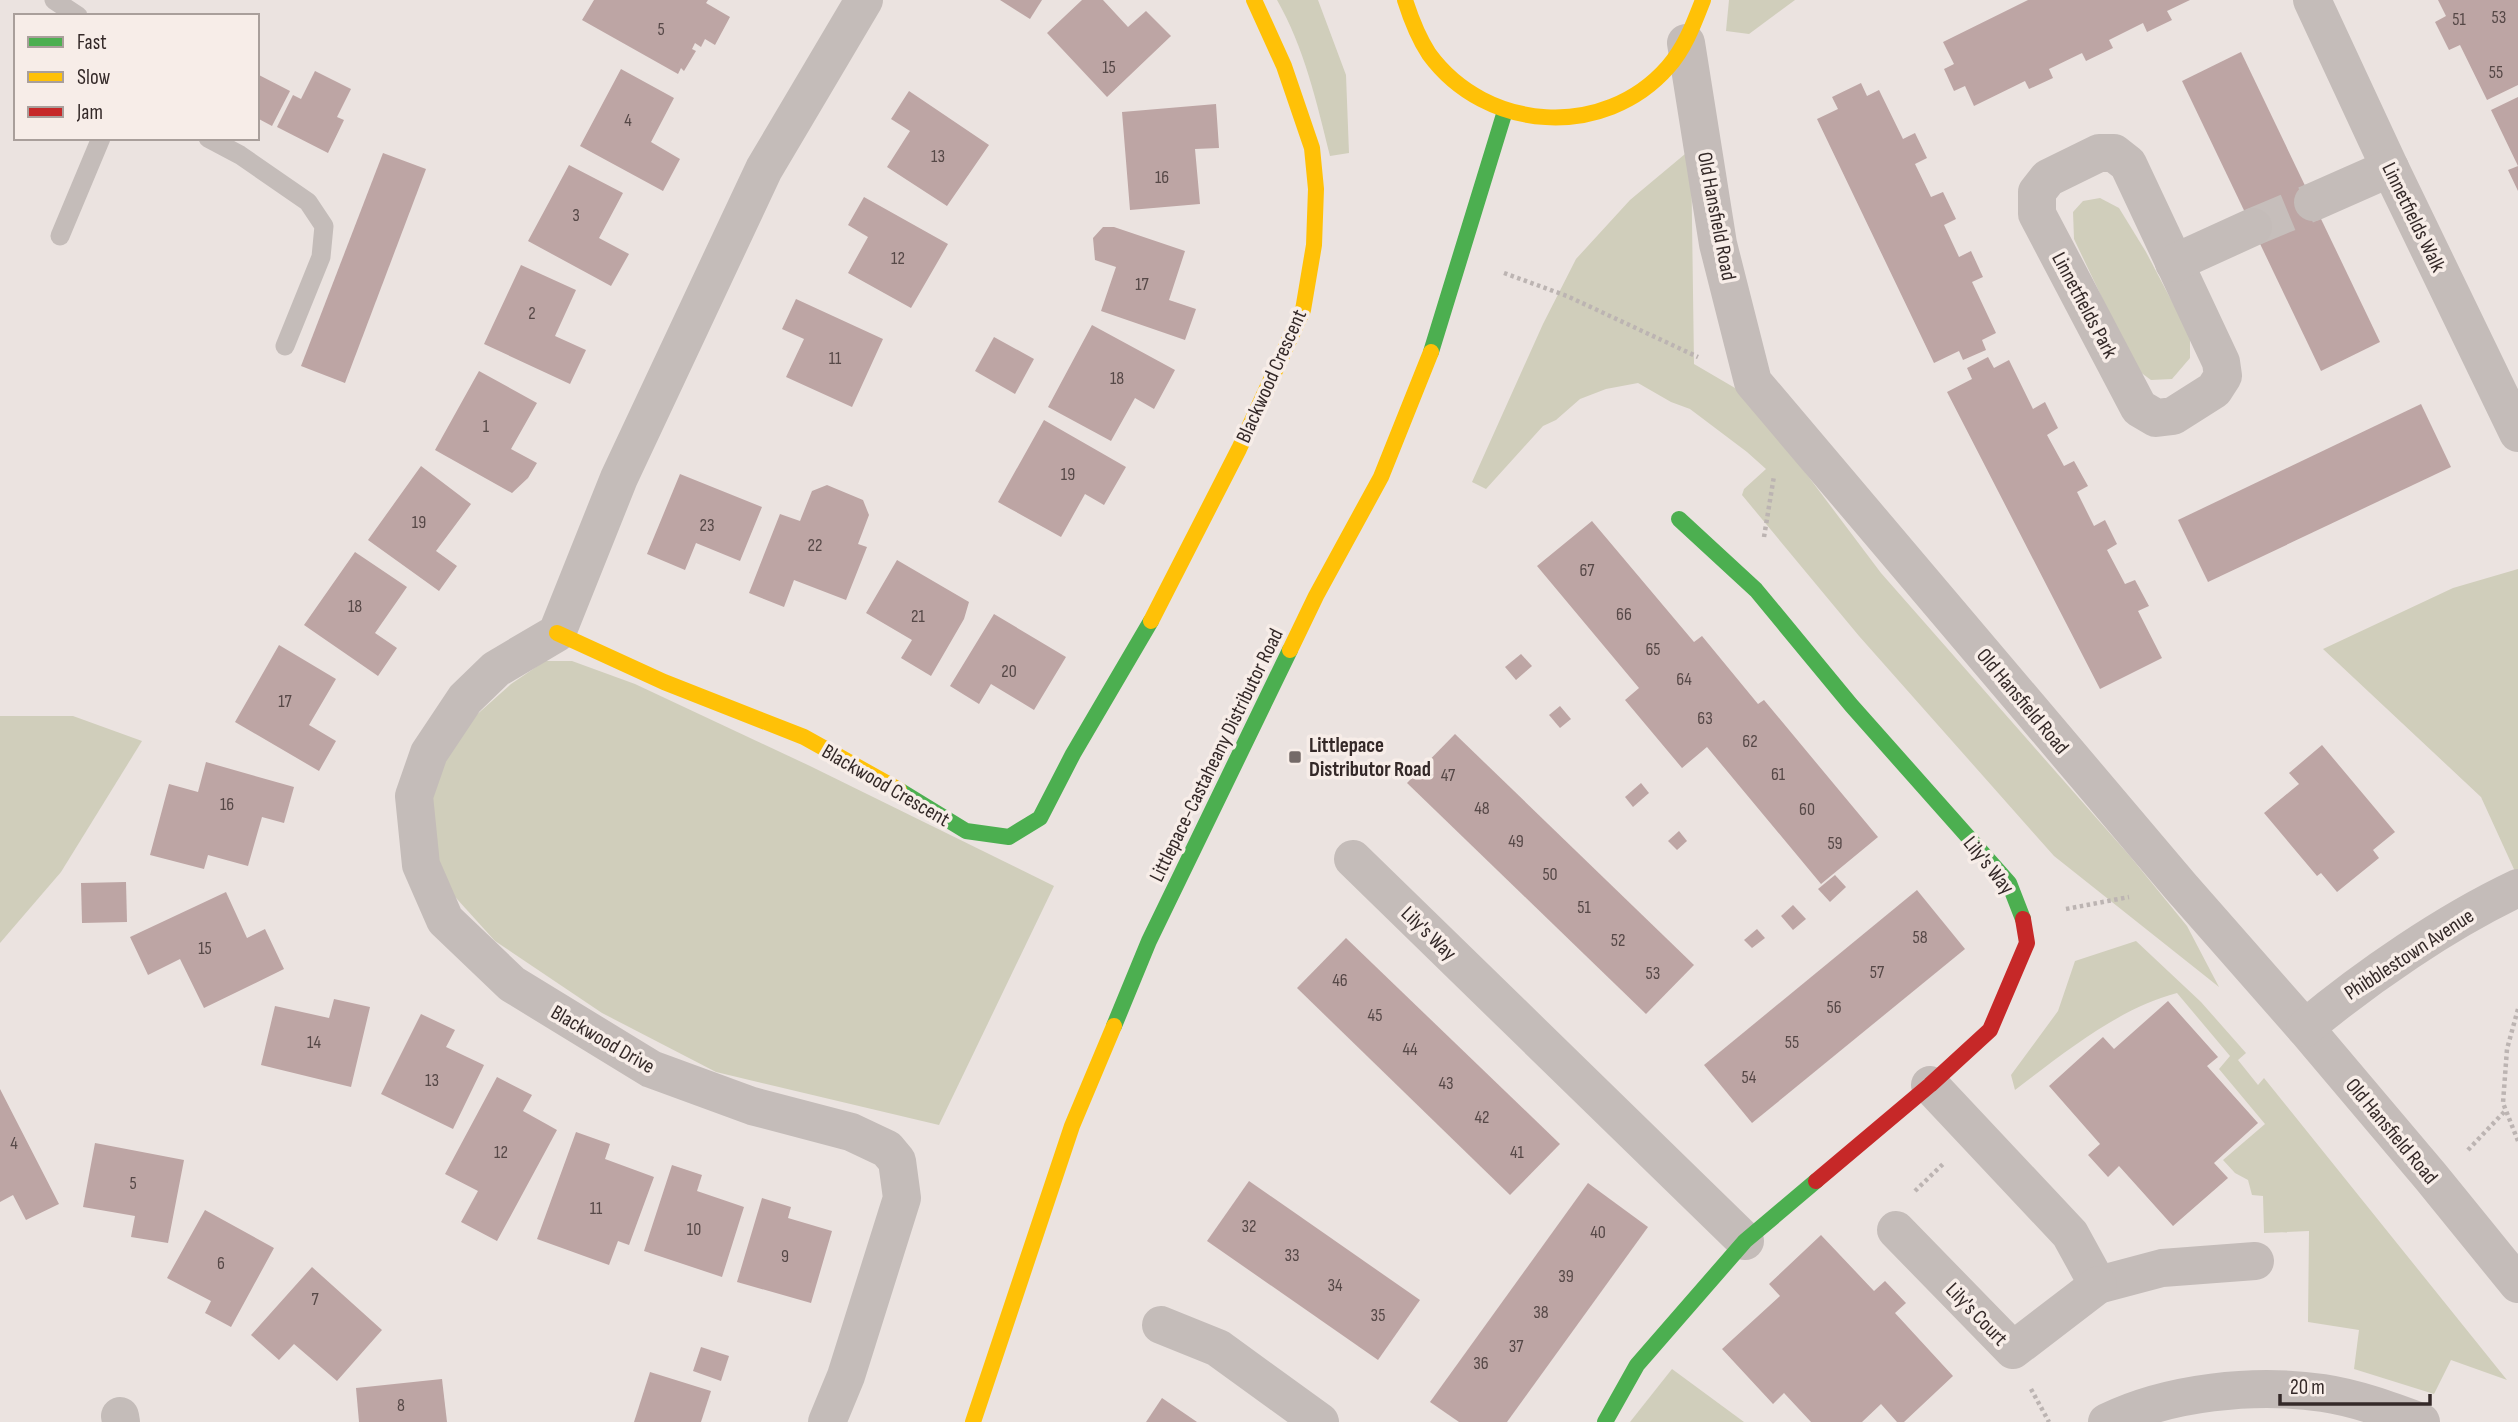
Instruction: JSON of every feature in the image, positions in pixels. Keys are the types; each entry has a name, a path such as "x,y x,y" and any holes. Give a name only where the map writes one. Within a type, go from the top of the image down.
{"street":[{"path":"557,633 619,478 764,169 864,0"},
{"name":"Blackwood Crescent","path":"557,633 664,682 804,737 966,831 1009,837 1040,818 1073,754 1162,603 1239,449 1303,310 1314,245 1316,188 1311,148 1283,66 1254,0"},
{"path":"1405,0 1409,17 1431,58 1464,89 1505,111 1546,118 1587,115 1627,100 1660,76 1686,43 1703,0"},
{"name":"Linnetfields Walk","path":"2312,0 2518,433"},
{"name":"Old Hansfield Road","path":"1686,43 1718,244 1753,382 2181,887 2305,1028 2518,1284"},
{"name":"Littlepace-Castaheany Distributor Road","path":"972,1422 1072,1126 1139,966 1316,596 1381,477 1429,360 1505,111"},
{"name":"Linnetfields Park","path":"2099,153 2114,153 2128,164 2174,263 2221,362 2223,376 2214,390 2173,416 2156,418 2139,408 2043,226 2037,214 2037,192 2048,178 2099,153"},
{"path":"2313,202 2390,168"},
{"path":"2174,263 2253,227"},
{"name":"Lily's Way","path":"1605,1422 1637,1364 1745,1241 1930,1085 1990,1030 2027,943 2024,916 2008,883 1851,705 1756,590 1679,519"},
{"name":"Blackwood Drive","path":"557,633 496,668 465,699 429,753 414,796 421,865 444,920 512,984 651,1069 752,1106 851,1132 887,1149 897,1161 902,1198 846,1376 827,1422"},
{"name":"Lily's Way","path":"1353,859 1745,1241"},
{"name":"Phibblestown Avenue","path":"2305,1028 2341,998 2407,953 2490,901 2518,888"},
{"path":"1930,1085 2070,1234 2098,1285"},
{"name":"Lily's Court","path":"1896,1230 2013,1350 2098,1285 2162,1268 2255,1261"},
{"path":"1161,1325 1218,1348 1320,1422"},
{"path":"2107,1422 2131,1410 2192,1395 2253,1390 2322,1393 2382,1408 2421,1422"}],"lane":[{"path":"54,0 75,14"},
{"path":"60,236 100,140"},
{"path":"212,140 240,155 308,202 324,226 320,257 285,346"}],"path":[{"path":"1460,257 1567,296 1753,382"},
{"path":"1756,590 1783,418"},
{"path":"2024,916 2181,887"},
{"path":"2518,1009 2507,1049 2503,1103 2518,1140"},
{"path":"2431,1177 2465,1153 2506,1110"},
{"path":"1896,1230 1885,1219 1976,1134"}],"shaded area":[{"path":"1277,0 1318,0 1346,75 1349,153 1330,156 1302,56"},
{"path":"1729,0 1795,0 1749,34 1726,31"},
{"path":"1691,149 1694,364 1747,395 1881,573 2129,855 2187,926 2219,987 2054,856 1859,636 1742,495 1744,489 1766,469 1690,409 1671,402 1638,383 1606,389 1580,399 1556,420 1543,426 1486,489 1472,482 1543,324 1576,259 1630,200"},
{"path":"2100,198 2119,208 2146,252 2190,336 2190,358 2172,379 2151,380 2136,369 2074,239 2073,212 2083,201"},
{"path":"2518,569 2518,878 2481,797 2323,649 2453,588"},
{"path":"545,661 572,661 635,684 810,766 1054,886 939,1125 716,1072 602,1013 495,941 447,888 428,832 431,786 455,734 511,684"},
{"path":"0,716 73,716 142,741 61,872 0,943"},
{"path":"2136,941 2201,1002 2246,1053 2238,1060 2258,1085 2264,1078 2507,1380 2451,1360 2434,1394 2354,1369 2359,1330 2308,1322 2309,1231 2264,1233 2263,1196 2252,1195 2248,1180 2235,1173 2223,1160 2265,1124 2219,1069 2230,1056 2177,993 2155,1000 2112,1021 2015,1090 2011,1075 2058,1011 2075,961"},
{"path":"1672,1369 1744,1422 1630,1422"}],"building":[{"path":"594,0 708,0 706,3 730,17 715,45 705,39 701,47 695,43 692,49 696,51 684,71 681,68 678,74 582,20"},
{"path":"1000,0 1042,0 1030,19"},
{"path":"1082,0 1103,0 1128,27 1146,11 1171,36 1107,97 1047,33"},
{"path":"2028,0 2190,0 2167,11 2172,20 2147,32 2143,23 2109,40 2113,48 2086,61 2082,53 2049,69 2053,78 2029,89 2025,81 1974,106 1965,86 1954,91 1944,69 1954,64 1943,42"},
{"path":"2438,0 2518,0 2518,85 2487,100 2460,45 2449,50 2435,22 2446,16"},
{"path":"2241,52 2380,342 2321,371 2182,81"},
{"path":"621,69 674,98 651,142 680,159 663,191 580,146"},
{"path":"315,71 351,89 337,117 344,120 328,153 277,127 293,95 301,99"},
{"path":"259,75 290,91 272,126 259,119"},
{"path":"1861,83 1867,96 1879,90 1903,139 1915,133 1927,158 1915,164 1931,197 1943,192 1956,219 1944,225 1959,257 1971,251 1983,277 1972,282 1996,333 1982,340 1986,350 1963,360 1959,351 1934,363 1817,119 1838,109 1832,97"},
{"path":"909,91 989,145 947,206 887,167 910,131 891,119"},
{"path":"2518,97 2518,166 2491,110"},
{"path":"1216,104 1219,148 1195,149 1200,204 1130,210 1122,112"},
{"path":"383,153 426,169 345,383 301,366"},
{"path":"569,165 623,193 599,238 629,254 611,286 528,241"},
{"path":"2518,166 2518,191 2508,170"},
{"path":"864,197 948,244 911,308 848,273 868,237 848,225"},
{"path":"1103,227 1114,227 1185,251 1169,300 1196,309 1185,340 1101,311 1116,267 1095,260 1093,238"},
{"path":"521,265 576,290 555,336 586,350 570,384 484,344"},
{"path":"796,299 883,339 852,407 786,377 804,339 782,329"},
{"path":"1092,325 1175,370 1154,409 1135,398 1111,441 1048,407"},
{"path":"994,337 1034,359 1015,394 975,371"},
{"path":"1988,357 1994,368 2009,360 2033,409 2045,402 2058,428 2047,435 2064,466 2074,461 2088,486 2077,492 2094,526 2105,520 2117,544 2107,550 2125,584 2135,580 2149,606 2138,611 2162,658 2100,689 1947,392 1972,379 1967,368"},
{"path":"479,371 537,403 511,449 537,463 528,478 512,493 435,450"},
{"path":"2421,404 2451,467 2208,582 2178,520"},
{"path":"1044,420 1126,467 1104,505 1085,494 1061,537 998,502"},
{"path":"421,466 471,504 436,551 457,566 439,591 368,540"},
{"path":"680,474 762,507 740,561 696,543 685,570 647,554"},
{"path":"827,485 863,500 869,515 858,544 867,547 846,600 794,580 784,607 749,593 780,514 800,521 812,491"},
{"path":"1592,521 1694,642 1702,636 1758,704 1764,700 1878,837 1821,884 1707,747 1682,768 1625,700 1639,688 1537,566"},
{"path":"355,552 407,587 375,633 397,648 378,676 304,625"},
{"path":"897,560 969,602 964,619 931,676 901,658 912,640 866,613"},
{"path":"994,614 1066,657 1034,710 991,684 979,704 950,686"},
{"path":"279,645 336,679 309,725 336,741 319,771 235,722"},
{"path":"1521,654 1532,666 1516,680 1505,667"},
{"path":"1560,706 1571,719 1560,728 1549,715"},
{"path":"1455,734 1694,965 1646,1014 1407,783"},
{"path":"2322,745 2395,832 2373,850 2379,858 2337,892 2321,873 2317,876 2264,813 2299,784 2289,773"},
{"path":"206,762 294,787 284,823 262,817 248,866 208,855 204,869 150,855 169,784 198,792"},
{"path":"1641,783 1649,793 1633,807 1625,797"},
{"path":"1679,831 1687,841 1677,850 1668,841"},
{"path":"1835,875 1846,887 1830,902 1818,889"},
{"path":"126,882 127,922 82,923 81,883"},
{"path":"1917,890 1965,949 1752,1123 1704,1065"},
{"path":"226,892 247,938 265,929 284,969 204,1008 180,959 148,975 130,937"},
{"path":"1793,905 1806,919 1793,930 1781,916"},
{"path":"1757,929 1765,938 1752,948 1744,940"},
{"path":"1346,938 1560,1144 1510,1195 1297,988"},
{"path":"334,999 370,1007 351,1087 261,1065 275,1006 329,1018"},
{"path":"2168,1001 2218,1057 2207,1066 2258,1123 2214,1163 2228,1178 2173,1226 2119,1166 2108,1177 2088,1155 2100,1144 2049,1086 2103,1037 2114,1049"},
{"path":"421,1014 455,1030 446,1047 484,1065 453,1129 381,1094"},
{"path":"497,1077 532,1095 523,1111 557,1130 497,1241 461,1222 478,1191 445,1174"},
{"path":"0,1089 59,1204 26,1220 13,1195 0,1202"},
{"path":"576,1132 610,1144 605,1159 654,1177 629,1245 618,1241 609,1265 537,1239"},
{"path":"95,1143 184,1160 168,1243 131,1237 135,1216 83,1207"},
{"path":"672,1165 702,1175 697,1191 744,1207 722,1277 644,1251"},
{"path":"1249,1181 1420,1300 1378,1360 1207,1241"},
{"path":"1588,1183 1648,1227 1507,1422 1459,1422 1430,1402"},
{"path":"762,1198 791,1207 788,1218 832,1231 811,1303 737,1282"},
{"path":"205,1210 274,1248 231,1327 205,1313 211,1301 167,1278"},
{"path":"1821,1235 1874,1291 1885,1281 1906,1303 1895,1313 1953,1376 1904,1422 1897,1422 1881,1404 1862,1422 1811,1422 1784,1393 1773,1404 1722,1349 1780,1296 1769,1284"},
{"path":"312,1267 382,1330 337,1381 294,1344 279,1360 251,1335"},
{"path":"701,1347 729,1356 721,1381 693,1371"},
{"path":"650,1372 711,1391 701,1422 634,1422"},
{"path":"442,1379 447,1422 359,1422 356,1388"},
{"path":"1162,1398 1197,1422 1146,1422"}],"tunnel":[{"path":"2253,227 2313,202"}],"traffic: fast":[{"path":"1431,352 1505,111"},
{"path":"1679,519 1756,590 1851,705 2009,883 2023,919"},
{"path":"899,790 966,831 1009,837 1040,818 1073,754 1151,621"},
{"path":"1114,1026 1149,941 1290,650"},
{"path":"1605,1422 1637,1365 1745,1241 1816,1181"}],"traffic: slow":[{"path":"1151,621 1239,449 1303,310 1314,245 1316,189 1312,148 1284,66 1254,0"},
{"path":"1405,0 1425,48 1453,80 1481,99 1513,112 1546,117 1579,116 1612,107 1642,91 1668,67 1679,52 1703,0"},
{"path":"1290,650 1316,596 1381,477 1431,352"},
{"path":"557,633 664,682 804,737 899,790"},
{"path":"973,1422 1072,1126 1114,1026"}],"traffic: jam":[{"path":"1816,1181 1930,1085 1990,1030 2027,943 2023,919"}],"place":[{"name":"Littlepace Distributor Road","path":"1295,757"}]}
